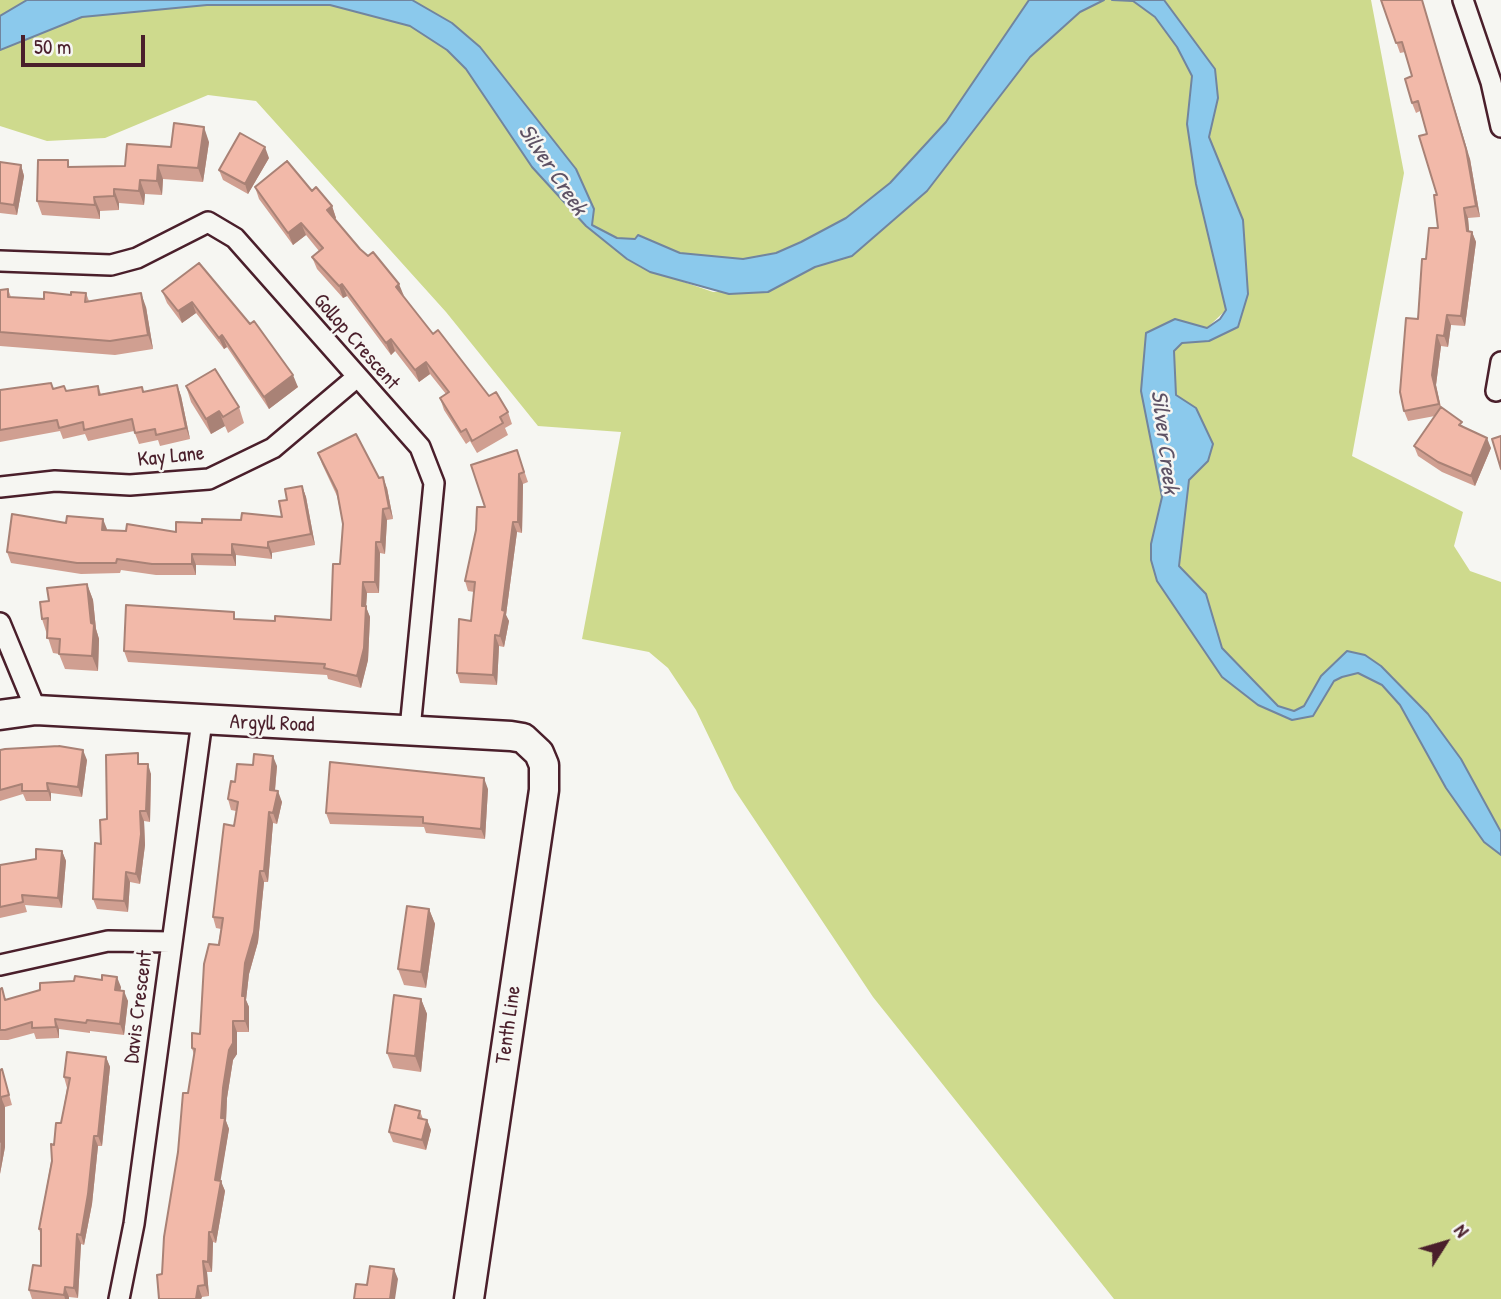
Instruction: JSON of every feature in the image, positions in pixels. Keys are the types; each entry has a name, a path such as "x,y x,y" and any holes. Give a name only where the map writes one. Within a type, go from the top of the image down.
{"street":[{"path":"1463,0 1491,82 1501,127"},
{"name":"Gollop Crescent","path":"0,261 111,265 137,258 208,222 235,238 421,447 434,483 410,729"},
{"path":"1496,391 1501,362"},
{"name":"Kay Lane","path":"0,487 55,481 130,485 209,479 273,448 356,377"},
{"path":"0,623 36,710"},
{"name":"Argyll Road","path":"0,715 36,710 202,721 410,729 523,738 538,753"},
{"name":"Davis Crescent","path":"119,1299 134,1224 170,942 202,721"},
{"name":"Tenth Line","path":"469,1299 544,790 544,765 538,753"},
{"path":"0,965 108,941 170,942"}],"green space":[{"path":"0,0 27,0 0,16"},
{"path":"412,0 1030,0 946,122 890,183 846,218 801,242 776,253 743,259 680,253 639,235 635,239 617,238 592,225 452,23"},
{"path":"1104,0 1132,0 1155,17 1177,47 1192,76 1196,184 1226,310 1207,328 1175,319 1146,333 1141,391 1162,497 1151,544 1151,560 1157,581 1222,677 1258,705 1313,716 1334,681 1342,677 1358,673 1382,685 1400,705 1446,788 1484,842 1501,855 1501,1299 1114,1299 873,997 734,789 696,710 668,668 649,652 582,639 621,432 538,426 446,312 256,101 208,95 105,138 47,141 0,126 0,50 82,17 207,5 330,5 410,26 447,50 466,69 532,167 586,226 640,267 713,292 768,292 815,267 852,256 927,191 1030,57 1080,12"},
{"path":"1164,0 1371,0 1404,173 1352,456 1463,512 1454,546 1470,571 1501,582 1501,832 1461,759 1428,714 1381,666 1321,676 1304,706 1294,711 1278,706 1222,648 1206,594 1179,566 1189,479 1208,461 1196,408 1176,395 1174,351 1182,343 1209,341 1238,327 1248,294 1243,220 1209,137 1218,98 1215,69"}],"water":[{"name":"Silver Creek","path":"27,0 412,0 452,23 480,47 576,169 594,209 592,225 617,238 635,239 638,235 680,253 743,259 776,253 801,242 846,218 890,183 946,122 1029,0 1104,0 1080,12 1030,57 927,191 852,256 815,267 768,292 729,294 650,272 627,259 586,226 532,167 466,69 447,50 410,26 330,5 207,5 82,17 0,50 0,16"},
{"name":"Silver Creek","path":"1112,0 1164,0 1215,69 1218,98 1209,137 1243,220 1248,294 1238,327 1209,341 1182,343 1174,351 1176,395 1196,408 1213,444 1208,461 1189,480 1179,566 1206,594 1222,648 1278,706 1294,711 1304,706 1321,676 1347,651 1365,655 1381,666 1428,714 1461,759 1501,832 1501,855 1484,842 1446,788 1400,705 1382,685 1358,673 1342,677 1334,681 1313,716 1292,720 1258,705 1222,677 1157,581 1151,560 1151,544 1162,497 1141,391 1146,333 1175,319 1207,328 1220,319 1226,310 1196,184 1187,124 1192,76 1177,47 1155,17 1133,1"}],"building":[{"path":"1381,0 1422,0 1466,149 1476,206 1464,208 1467,231 1472,232 1461,316 1447,315 1444,336 1437,335 1432,375 1439,404 1404,411 1400,392 1406,318 1418,319 1422,259 1426,259 1429,228 1438,228 1434,195 1437,195 1419,136 1427,134 1418,101 1412,103 1405,79 1412,76 1402,42 1396,43"},
{"path":"174,123 204,127 198,168 158,165 157,181 140,180 139,191 114,189 114,196 94,197 95,205 37,201 38,160 68,160 68,167 125,166 127,144 171,147"},
{"path":"240,133 265,147 245,184 219,170"},
{"path":"287,161 312,191 316,187 332,206 327,210 360,249 368,256 373,252 399,284 396,287 433,334 438,330 489,396 496,392 508,412 500,417 503,423 472,441 466,429 461,432 440,398 449,392 426,362 415,370 391,339 386,343 342,284 339,286 312,257 323,248 301,223 288,233 255,187"},
{"path":"0,162 21,165 14,205 0,203"},
{"path":"199,263 250,324 254,321 293,375 264,397 222,335 219,338 192,302 178,311 162,291"},
{"path":"8,289 8,297 44,299 44,292 71,295 71,292 86,293 85,302 141,293 148,335 110,341 0,332 0,290"},
{"path":"215,369 239,407 223,417 219,411 206,419 186,386"},
{"path":"51,383 53,389 64,386 66,391 98,386 99,395 142,387 143,392 177,385 186,428 156,435 155,429 135,433 132,419 84,430 83,422 59,428 57,420 0,430 0,390"},
{"path":"1441,407 1462,422 1459,425 1487,438 1471,476 1438,462 1414,446"},
{"path":"356,434 379,478 383,477 389,508 383,509 381,542 376,542 375,582 363,582 362,606 366,606 364,648 357,676 324,668 325,664 124,651 126,605 234,612 234,619 275,621 275,616 331,620 333,564 340,564 343,524 337,491 318,453"},
{"path":"1501,436 1501,469 1492,439"},
{"path":"517,450 524,472 519,474 518,522 513,522 502,610 505,611 500,636 495,635 493,675 457,673 459,619 471,621 475,582 465,581 476,530 477,507 485,507 471,465"},
{"path":"302,486 311,534 268,542 268,548 232,544 232,555 192,554 192,564 152,564 117,559 116,563 77,563 7,552 12,514 66,523 67,516 103,519 102,530 126,531 127,524 176,532 176,522 202,523 202,519 241,520 242,513 282,517 279,501 287,500 285,489"},
{"path":"87,584 91,623 94,624 92,656 59,654 60,639 47,638 48,618 42,619 40,602 49,601 47,588"},
{"path":"59,746 83,750 78,787 47,783 48,791 22,791 22,784 0,790 0,750"},
{"path":"138,753 138,764 148,764 146,811 140,811 141,834 136,874 126,872 124,901 93,899 95,843 101,844 100,820 107,819 106,755"},
{"path":"254,754 273,756 270,790 278,791 273,813 269,812 264,871 260,871 254,932 245,963 242,996 245,996 245,1021 233,1021 233,1043 229,1050 223,1088 221,1118 225,1118 215,1180 221,1181 212,1232 209,1232 208,1262 203,1261 205,1285 198,1286 196,1299 159,1299 157,1275 162,1274 164,1237 178,1152 183,1093 188,1093 195,1049 192,1048 192,1033 200,1034 204,964 209,944 219,945 223,918 213,917 224,824 234,826 238,802 228,799 231,781 235,782 237,764 253,765"},
{"path":"330,762 484,778 481,829 423,823 423,817 326,813"},
{"path":"36,849 62,851 58,898 22,895 23,902 0,907 0,865 36,859"},
{"path":"407,906 429,909 421,972 398,969"},
{"path":"102,975 117,977 115,990 124,991 120,1024 55,1019 56,1027 32,1028 32,1022 0,1030 0,989 2,988 5,1000 40,990 40,983 74,981 75,976 102,980"},
{"path":"394,995 421,999 415,1056 387,1053"},
{"path":"67,1052 106,1057 98,1136 94,1136 81,1235 77,1234 74,1288 65,1287 64,1295 29,1290 33,1265 41,1266 39,1229 52,1161 51,1144 54,1145 56,1123 61,1123 70,1078 64,1077"},
{"path":"2,1069 9,1095 1,1097 0,1142 0,1070"},
{"path":"395,1105 420,1111 418,1118 427,1120 422,1140 389,1132"},
{"path":"370,1266 394,1269 390,1299 354,1299 356,1284 367,1285"}]}
